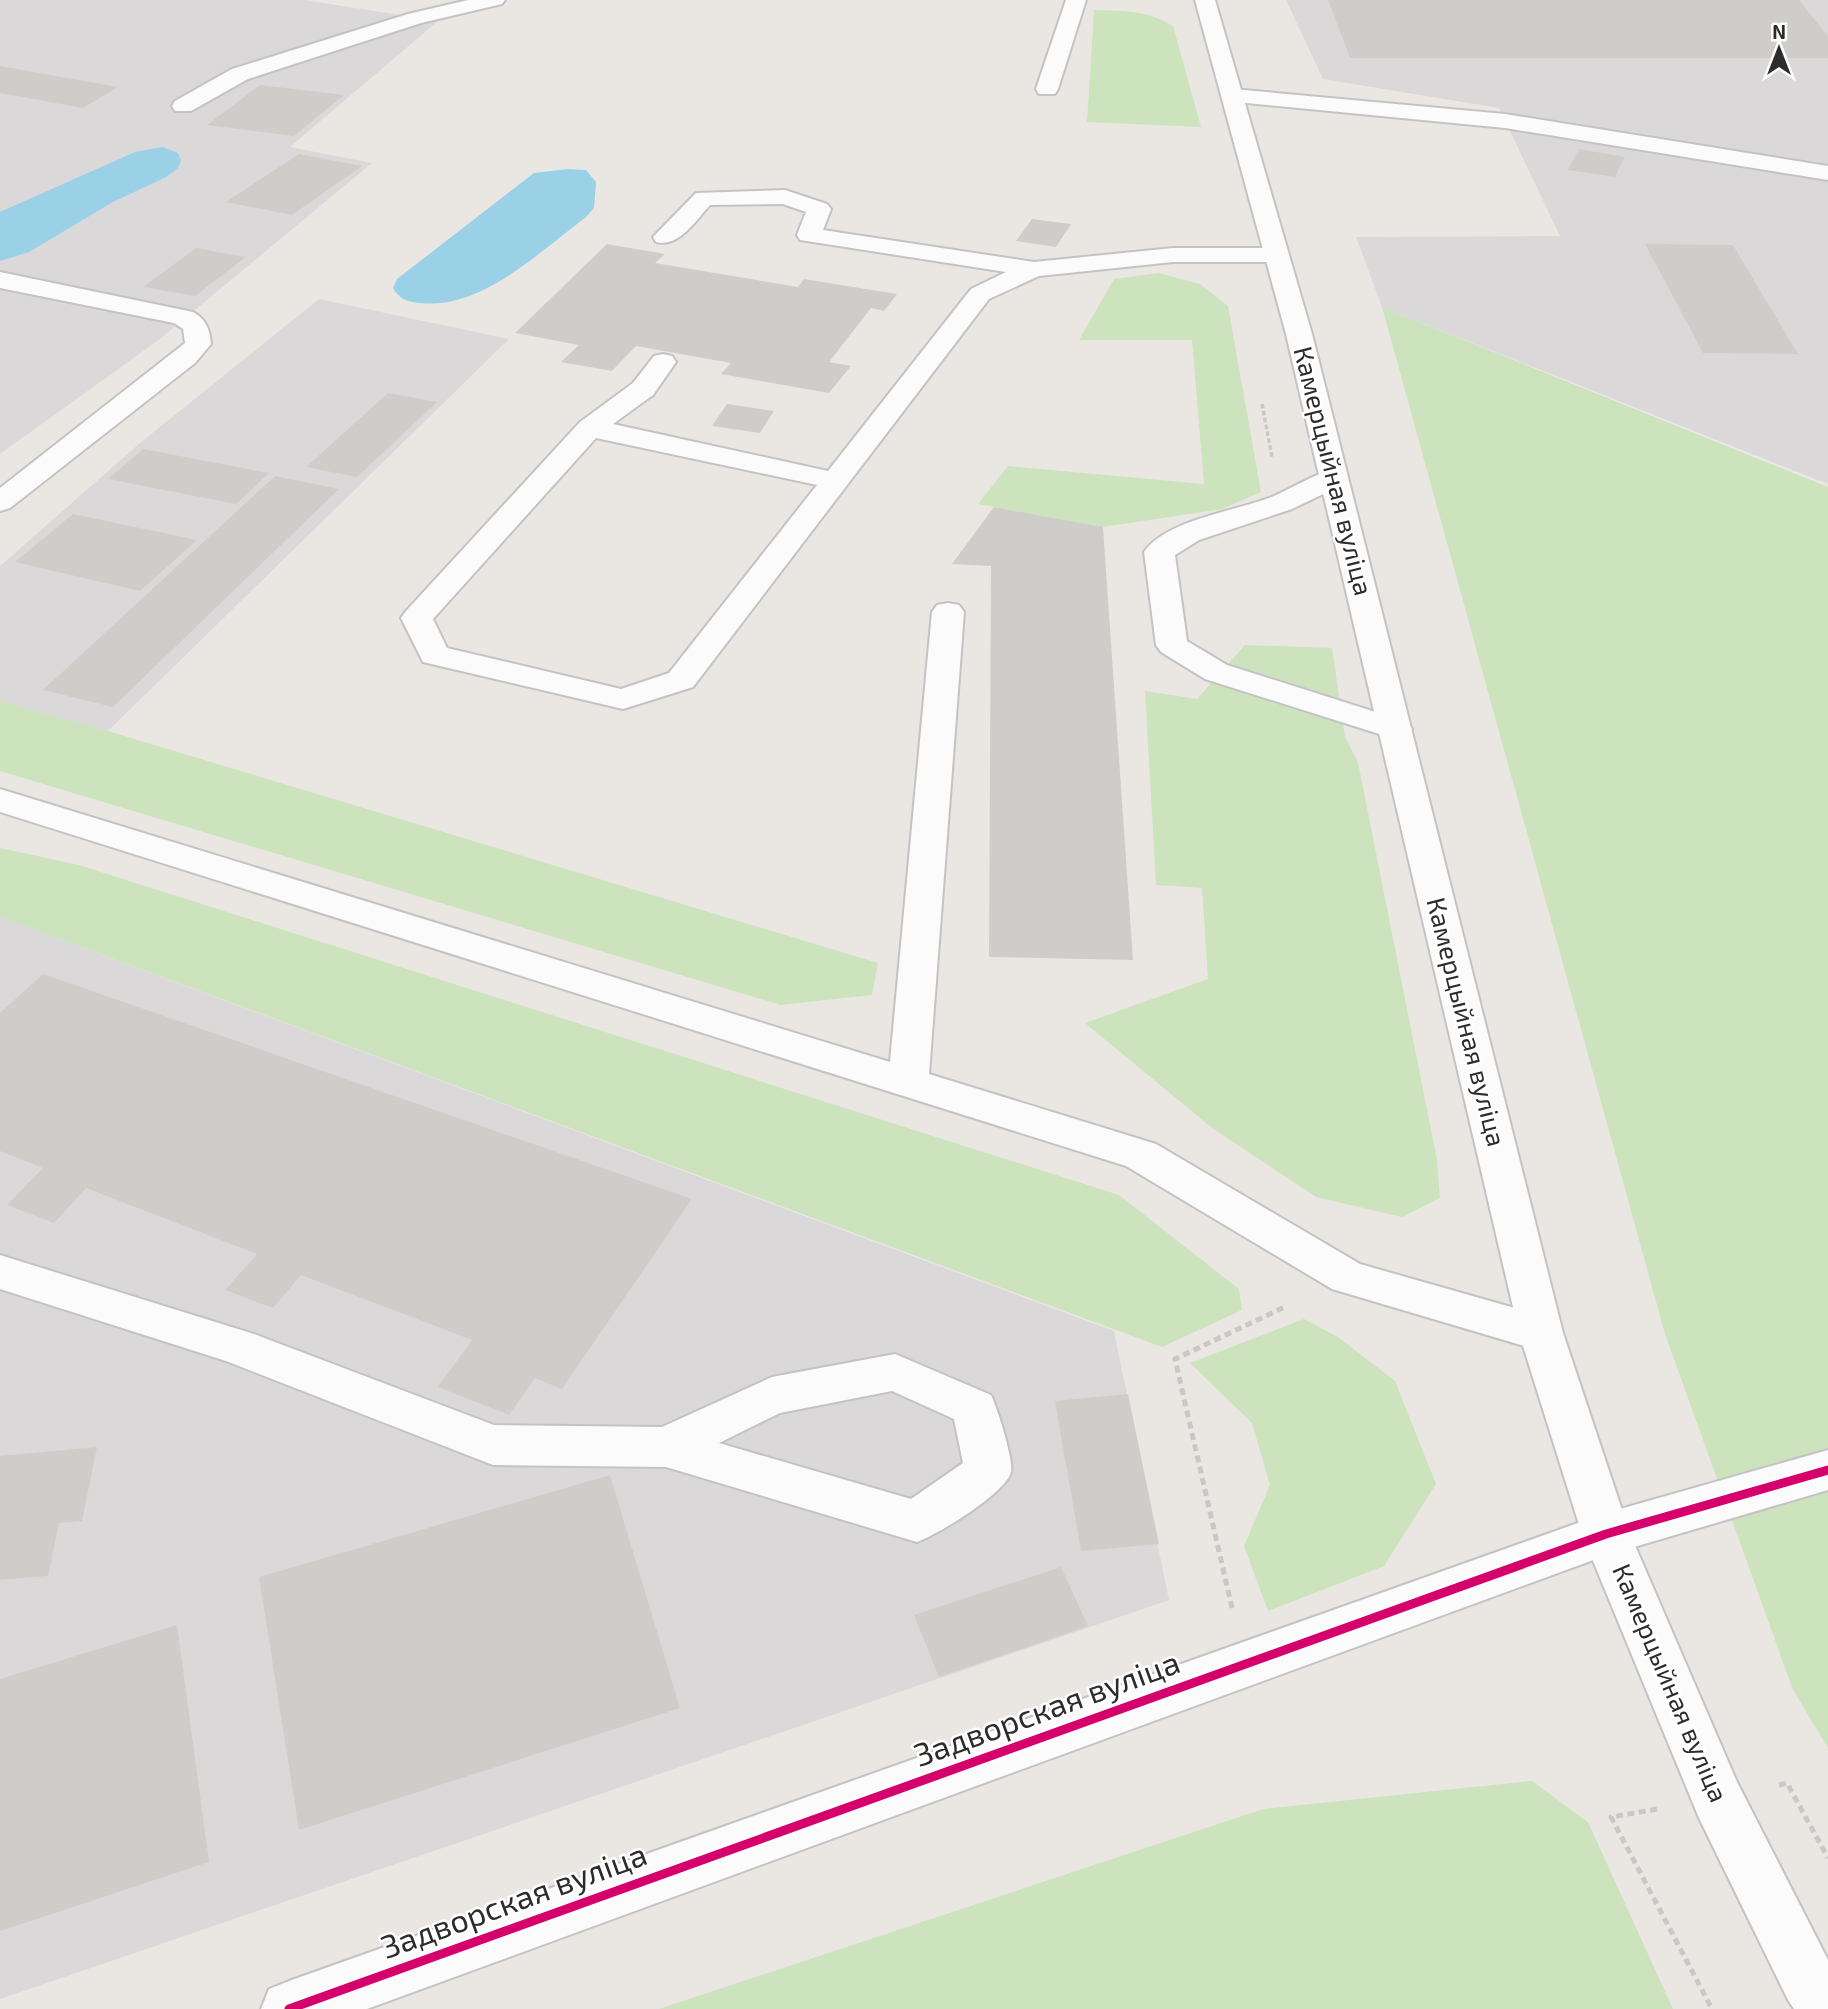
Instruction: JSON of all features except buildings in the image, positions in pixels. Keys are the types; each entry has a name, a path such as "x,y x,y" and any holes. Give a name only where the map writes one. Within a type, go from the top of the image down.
{"main road":[{"path":"183,106 240,74 415,18 495,0"},
{"path":"1047,89 1076,0"},
{"name":"Камерцыйная вуліца","path":"1205,0 1299,334 1541,1333 1606,1534 1718,1800 1808,1980 1827,2009"},
{"path":"1233,96 1506,121 1818,171 1828,197"},
{"path":"665,237 704,198 785,197 819,209 809,235 1034,269 1173,255 1275,255"},
{"path":"663,362 643,389 590,428 417,618 434,655 623,699 681,680 980,294 1034,269"},
{"path":"0,280 173,315 195,324 199,332 198,344 186,357 0,502"},
{"path":"590,428 836,481"},
{"path":"1334,478 1282,503 1188,534 1159,552 1172,645 1216,672 1395,729"},
{"path":"908,1082 948,612"},
{"path":"0,800 1141,1155 1347,1277 1541,1333"},
{"path":"0,1272 237,1347 493,1445 666,1447 917,1521 988,1471 975,1408 895,1372 772,1396 666,1447"},
{"name":"Задворская вуліца","path":"289,2009 1606,1534 1828,1471"}],"path":[{"path":"1245,1663 1175,1359 1347,1277"},
{"path":"1712,2009 1611,1816 1718,1800"}],"shaded area":[{"path":"0,0 305,0 438,21 290,147 372,163 160,339 0,454"},
{"path":"1286,0 1828,0 1828,484 1382,307 1356,237 1560,236 1499,108 1323,79"},
{"path":"319,299 509,339 108,731 0,701 0,566 140,443"},
{"path":"0,917 1114,1331 1169,1600 0,1999"}],"green space":[{"path":"1094,10 1145,14 1173,26 1201,127 1087,122"},
{"path":"1159,273 1200,284 1228,306 1261,492 1222,509 1103,527 978,504 1008,466 1204,484 1192,340 1079,340 1114,279"},
{"path":"1382,307 1828,487 1828,1748 1793,1690 1665,1334"},
{"path":"1245,645 1332,648 1345,737 1358,762 1437,1160 1440,1198 1402,1217 1316,1197 1212,1128 1085,1023 1208,979 1202,888 1156,885 1145,691 1197,699"},
{"path":"0,701 108,731 878,963 872,995 781,1005 0,771"},
{"path":"0,848 79,865 1119,1195 1239,1289 1242,1310 1162,1347 0,917"},
{"path":"1304,1319 1338,1337 1395,1381 1436,1484 1384,1566 1268,1611 1244,1546 1270,1485 1252,1423 1190,1363"},
{"path":"1532,1781 1588,1822 1673,2009 659,2009 1263,1809"}],"water":[{"path":"162,147 178,153 181,160 178,168 166,177 113,202 29,252 0,261 0,212 135,152"},
{"path":"586,170 596,182 594,208 529,262 487,288 443,303 411,302 395,292 393,288 397,279 534,173"}],"cycle path":[{"path":"289,2009 1606,1534 1828,1470"}]}
